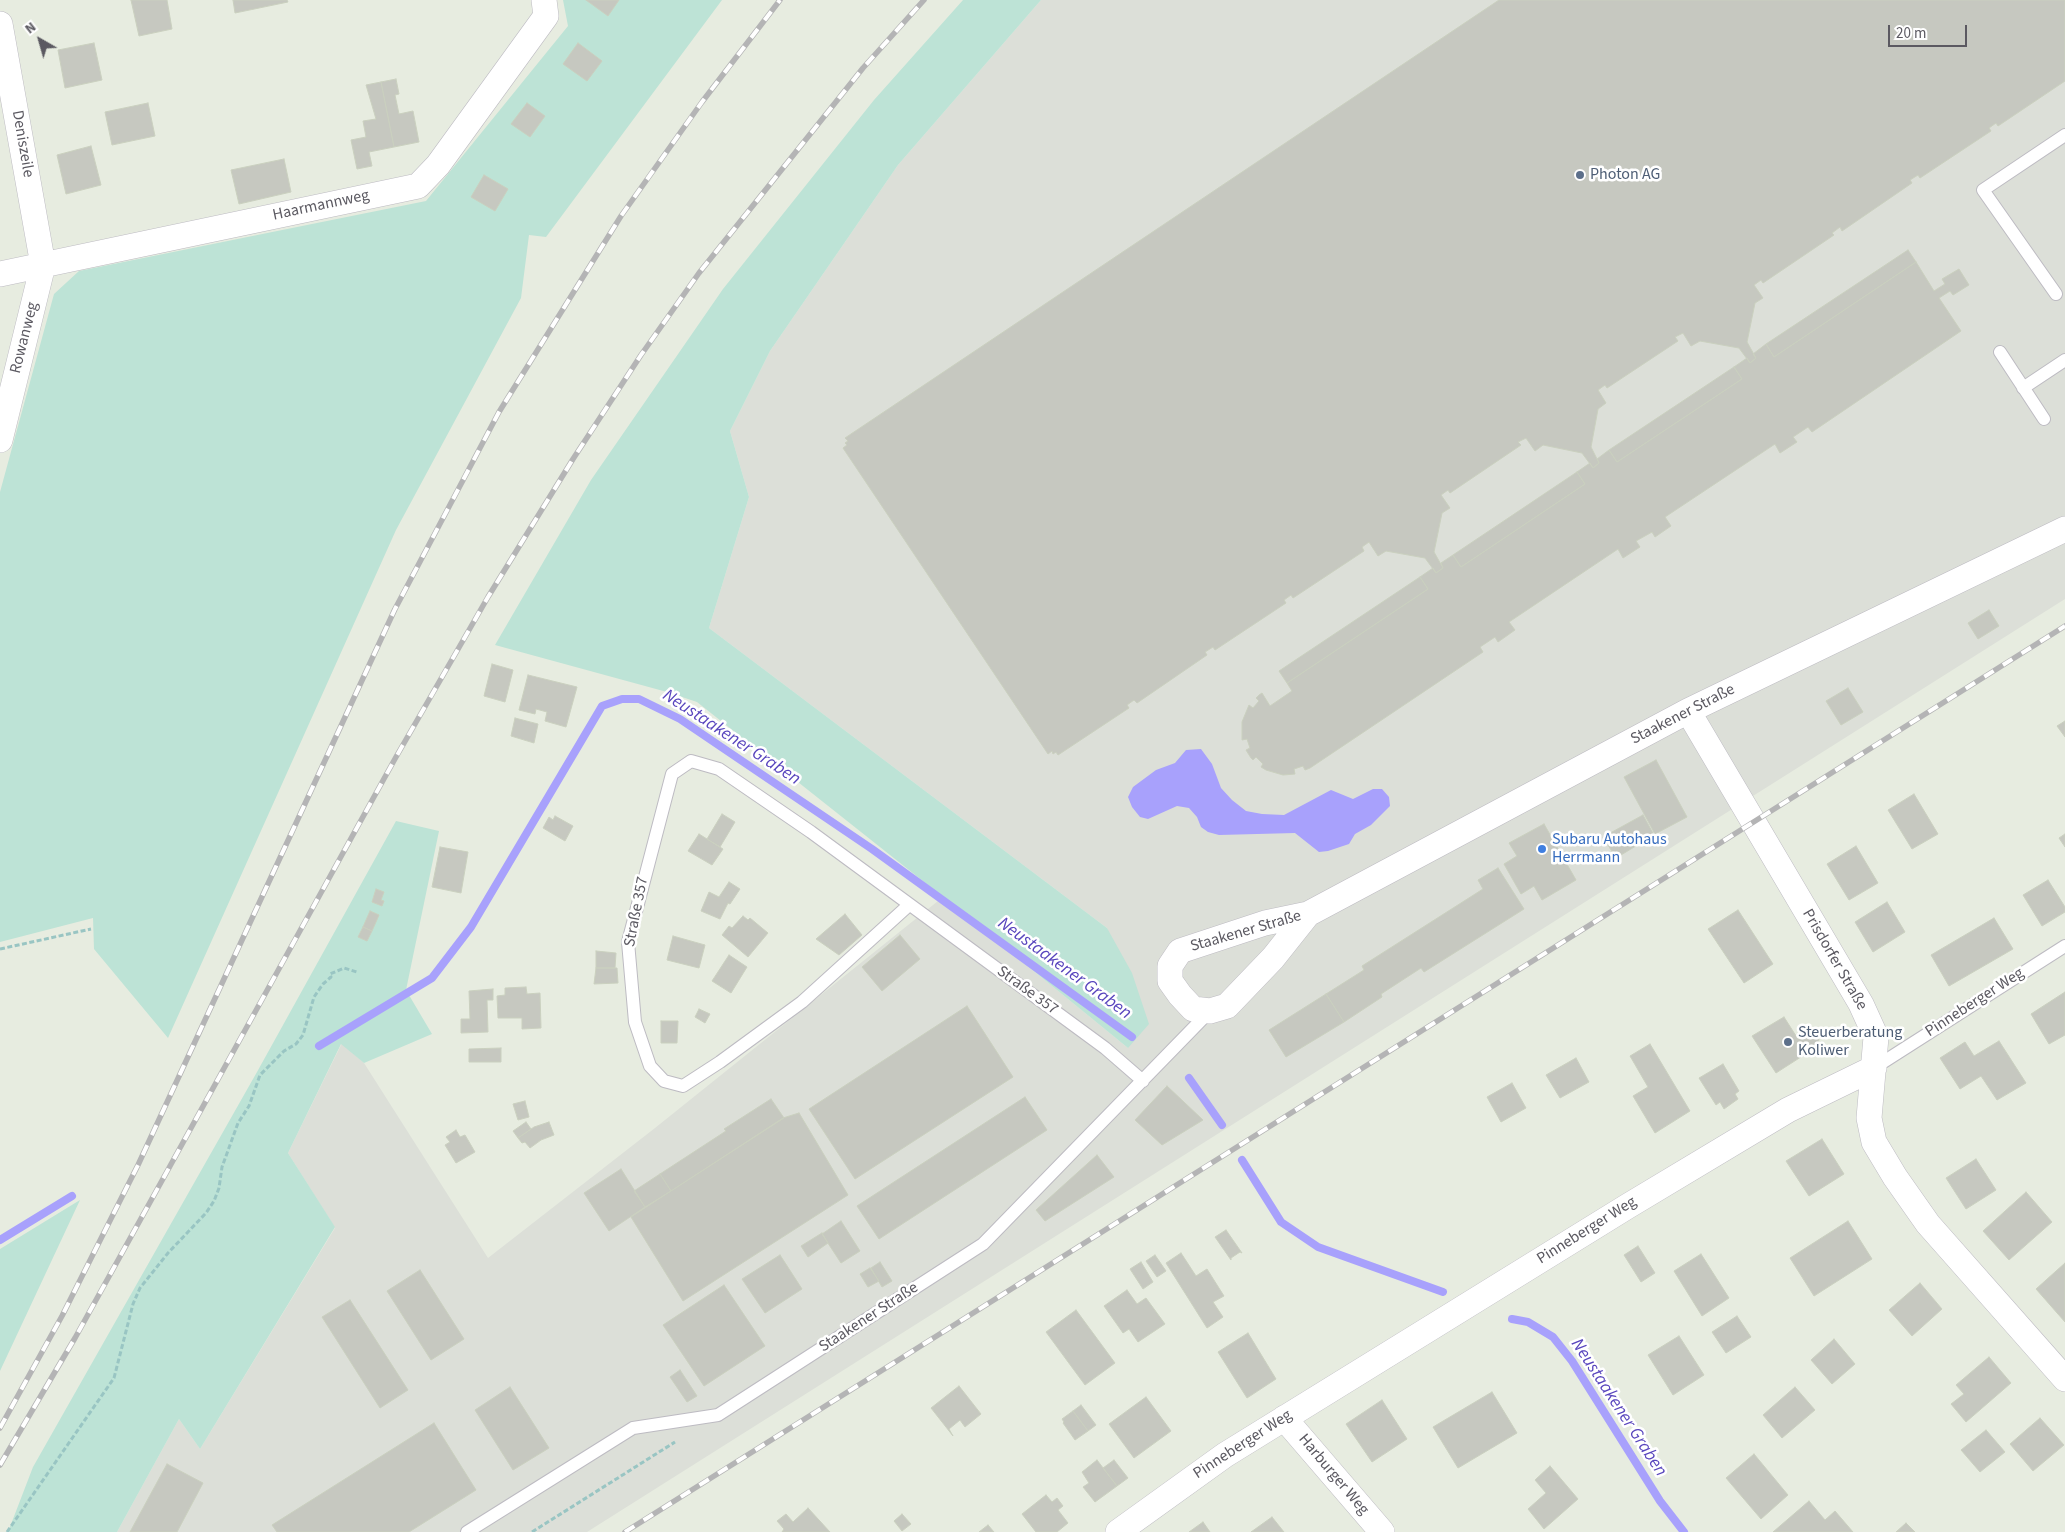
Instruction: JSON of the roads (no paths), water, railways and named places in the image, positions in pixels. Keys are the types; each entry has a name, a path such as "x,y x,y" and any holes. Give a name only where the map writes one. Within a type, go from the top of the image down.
{"street":[{"name":"Haarmannweg","path":"0,274 418,186 438,165 546,16 544,0"},
{"name":"Deniszeile","path":"0,24 44,265"},
{"name":"Rowanweg","path":"0,440 44,265"},
{"name":"Staakener Straße","path":"1308,914 1273,958 1227,1006 1210,1011 1193,1008 1170,981 1170,966 1180,951 1266,923 1308,914 1688,711 2065,529"},
{"name":"Prisdorfer Straße","path":"1688,711 1861,1004 1876,1037 1869,1118 1874,1142 1895,1177 1928,1224 2065,1379"},
{"name":"Pinneberger Weg","path":"1118,1532 1225,1455 1620,1211 1788,1110 1874,1068"},
{"name":"Harburger Weg","path":"1284,1418 1382,1532"}],"lane":[{"path":"2056,294 1983,190 2065,134"},
{"path":"2000,352 2044,419"},
{"path":"2024,388 2065,360"},
{"name":"Straße 357","path":"909,906 802,1002 720,1062 682,1086 664,1081 650,1066 635,1022 628,942 672,774 692,761 719,769 811,832 909,906 1105,1048 1143,1080"},
{"name":"Pinneberger Weg","path":"1874,1068 2065,946"},
{"name":"Staakener Straße","path":"467,1532 633,1428 718,1415 983,1244 1210,1011"}],"waterway":[{"name":"Neustaakener Graben","path":"319,1046 432,978 471,927 602,706 622,699 639,699 680,719 872,849 1132,1037"},
{"name":"Neustaakener Graben","path":"1189,1078 1222,1125"},
{"name":"Neustaakener Graben","path":"1242,1160 1281,1222 1318,1247 1443,1292"},
{"name":"Neustaakener Graben","path":"0,1240 72,1196"},
{"name":"Neustaakener Graben","path":"1512,1319 1528,1322 1553,1337 1572,1361 1660,1501 1684,1532"}],"railway":[{"path":"0,1428 62,1316 138,1165 395,609 499,412 621,216 702,102 780,0"},
{"path":"0,1465 75,1338 396,757 488,597 573,459 641,355 699,273 863,68 924,0"},
{"path":"625,1532 2065,626"}],"place":[{"name":"Photon AG","path":"1580,175"},
{"name":"Subaru Autohaus Herrmann","path":"1542,849"},
{"name":"Steuerberatung Koliwer","path":"1788,1042"}]}
